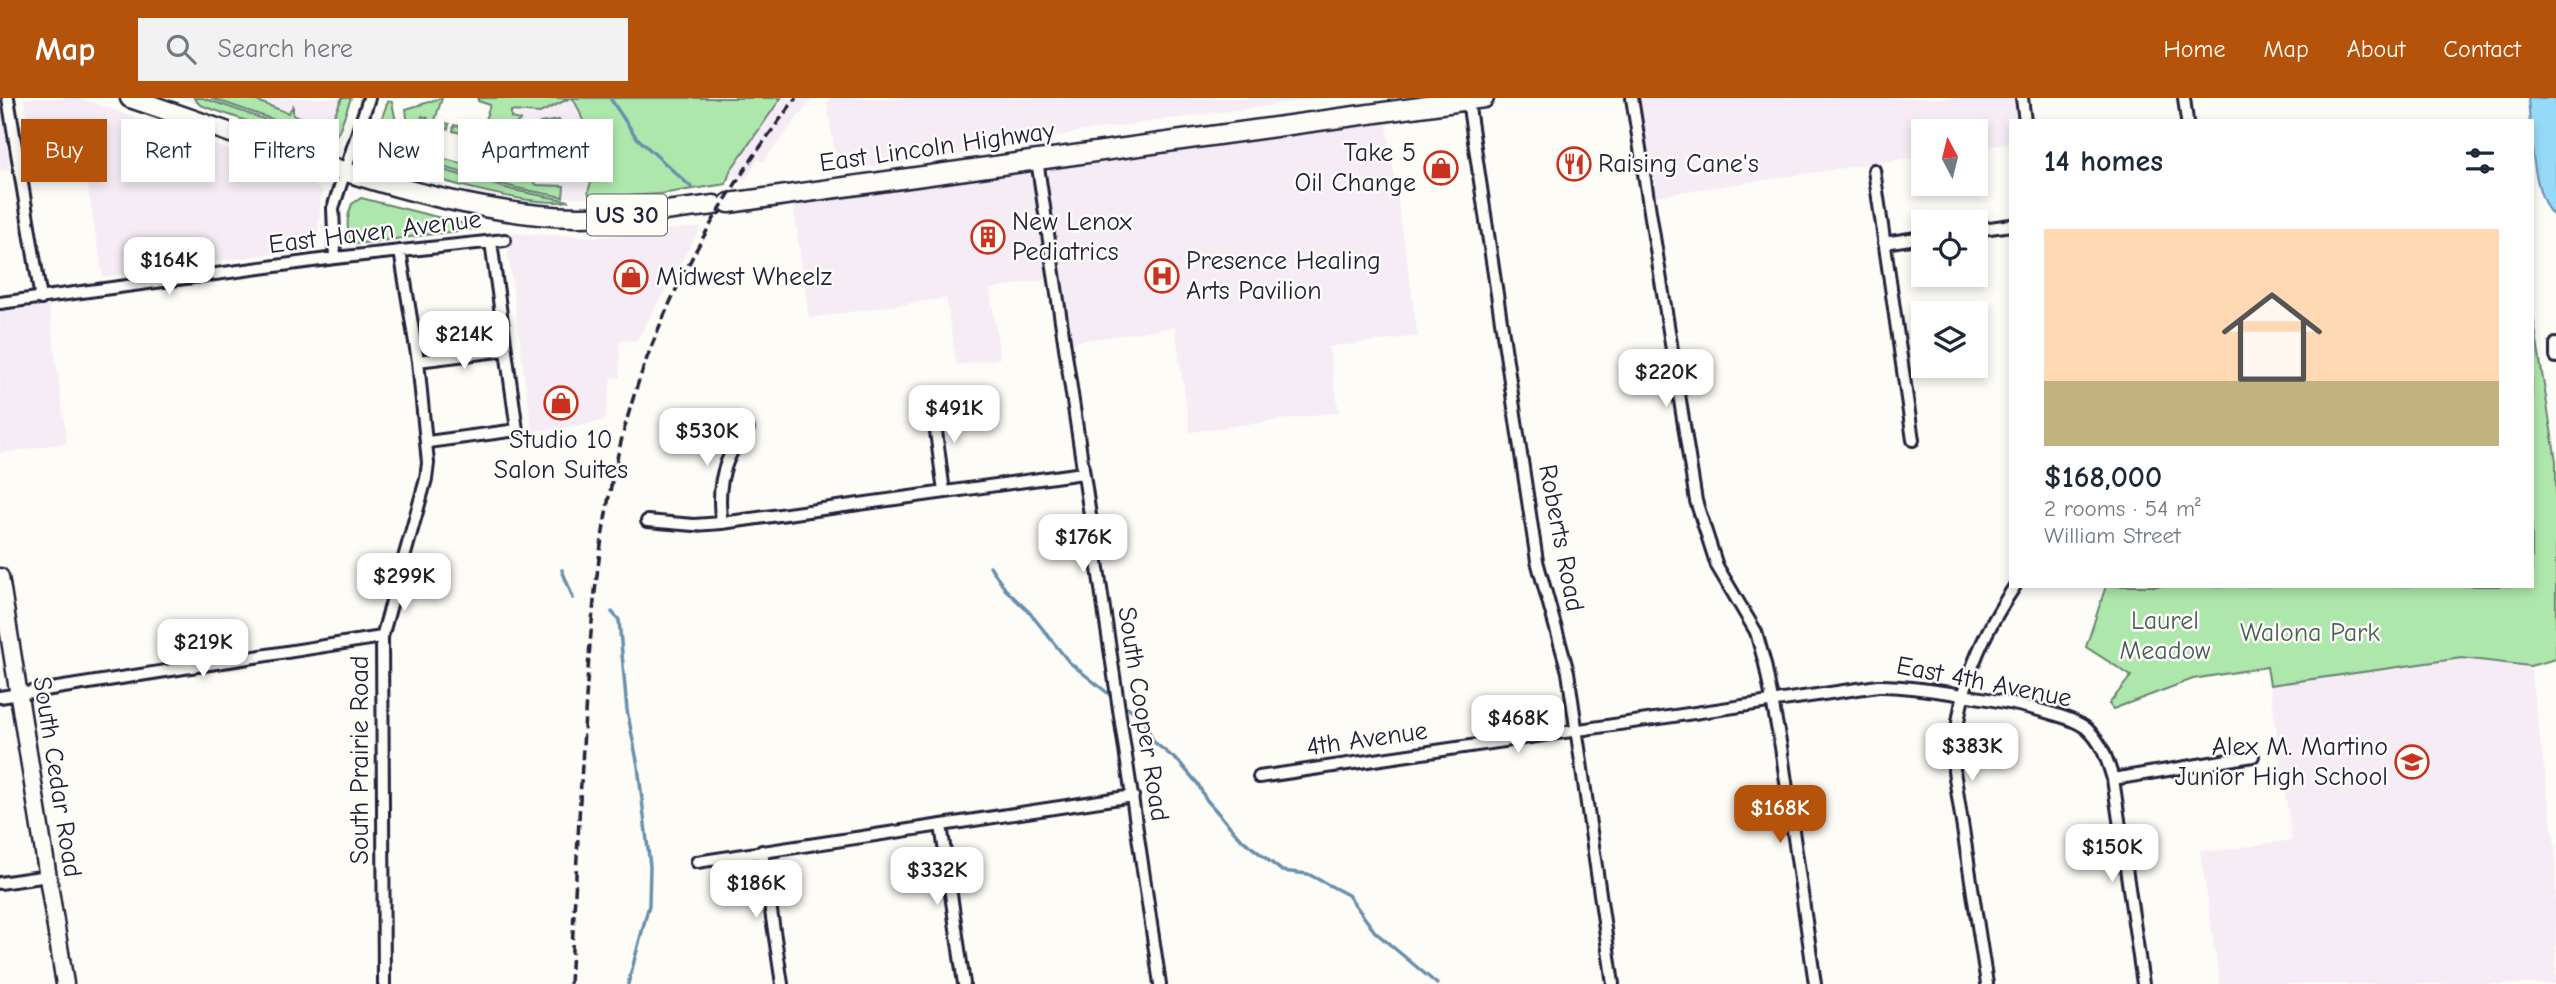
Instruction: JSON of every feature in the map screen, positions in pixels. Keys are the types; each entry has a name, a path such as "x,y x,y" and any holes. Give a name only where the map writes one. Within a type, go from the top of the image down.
{"main road":[{"name":"US 30","path":"130,98 345,169"},
{"name":"East Lincoln Highway","path":"345,169 415,191 482,207 539,215 624,215 722,204 1476,99"},
{"name":"South Cedar Road","path":"0,577 65,984"}],"street":[{"path":"8,98 41,299"},
{"path":"335,258 333,208 369,98"},
{"path":"1632,98 1696,501 1717,566 1756,632 1773,702 1815,984"},
{"path":"2022,98 2025,119"},
{"path":"2183,98 2187,119"},
{"name":"Roberts Road","path":"1476,99 1537,561 1567,672 1613,984"},
{"name":"South Cooper Road","path":"1037,160 1160,984"},
{"path":"1874,170 1913,440"},
{"path":"1988,228 2009,225"},
{"path":"1884,243 1911,239"},
{"name":"East Haven Avenue","path":"0,303 335,258 505,240"},
{"path":"428,443 517,430 491,242"},
{"name":"South Prairie Road","path":"384,984 382,637 426,479 428,443 400,251"},
{"path":"2556,344 2556,357"},
{"path":"418,361 506,350"},
{"path":"932,401 944,492"},
{"path":"722,523 719,501 721,476 735,443 748,429"},
{"path":"647,521 694,525 722,523 1083,473"},
{"path":"1987,984 1954,771 1955,743 1971,664 1982,640 2014,588"},
{"path":"0,696 382,637"},
{"name":"East 4th Avenue","path":"1773,702 1878,686 1902,685 2072,719 2096,738 2106,754 2113,779 2143,984"},
{"name":"4th Avenue","path":"1259,777 1773,702"},
{"path":"2113,779 2253,756"},
{"path":"697,862 1133,796"},
{"path":"940,825 964,984"},
{"path":"762,851 782,984"},
{"path":"0,883 48,876"}],"shaded area":[{"path":"0,98 10,170 0,171"},
{"path":"24,98 79,98 140,119 121,119 121,182 215,182 215,145 229,150 229,182 310,182 322,191 316,248 103,277 87,182 107,182 107,119 27,119"},
{"path":"179,98 351,98 339,131 339,119 241,119"},
{"path":"546,98 583,98 586,119 508,119 506,105"},
{"path":"781,98 813,98 763,162 758,160 747,178 729,179 730,171"},
{"path":"831,98 1323,98 1083,131 985,151 838,171 827,103"},
{"path":"1634,98 2015,98 2018,119 2009,119 2009,143 1988,147 1988,119 1911,119 1911,158 1649,197"},
{"path":"1385,114 1418,336 1329,347 1339,412 1190,432 1175,327 1066,343 1050,279 990,289 1000,358 957,365 946,298 809,318 792,197"},
{"path":"518,182 596,182 598,198 556,197 519,188"},
{"path":"701,227 637,340 619,341 620,377 611,378 605,421 532,432 507,245 508,233 594,237"},
{"path":"48,300 67,443 0,453 0,308"},
{"name":"Alex M. Martino Junior High School","path":"2462,658 2530,666 2556,854 2556,984 2220,984 2200,850 2216,851 2292,840 2270,685"}],"green space":[{"path":"194,98 203,98 263,119 241,119 200,105"},
{"path":"211,98 249,98 288,113 293,106 293,115 305,119 272,119"},
{"path":"342,98 351,98 339,131 339,119 333,119"},
{"path":"442,98 435,119 422,116 421,119 407,119 406,109"},
{"path":"478,98 570,98 540,113 511,111 511,118 516,119 485,119 490,105 478,101"},
{"path":"572,98 781,98 730,171 726,184 660,194 591,198 588,193 591,182 613,182 613,119 582,119"},
{"path":"388,101 392,102 395,119 381,119"},
{"path":"445,159 458,162 458,171 444,167"},
{"path":"444,170 458,174 458,182 485,182 569,201 529,200 444,181"},
{"path":"495,182 534,182 537,185 564,186 563,197"},
{"path":"361,198 481,228 356,244 348,231 348,220 352,204"},
{"name":"Walona Park","path":"2534,323 2556,461 2556,659 2530,666 2462,658 2270,685 2267,667 2193,679 2113,709 2109,704 2131,676 2086,647 2105,588 2534,588"}],"water":[{"path":"2528,98 2556,98 2556,218 2548,209 2537,179 2534,162 2534,119 2530,119"}],"waterway":[{"path":"610,98 636,137 691,187"},
{"path":"990,566 1005,589 1030,613 1069,662 1115,699"},
{"path":"562,570 573,598"},
{"path":"612,612 619,620 627,710 638,766 650,866 649,905 628,984"},
{"path":"1127,707 1141,716 1154,742 1180,763 1198,784 1205,798 1240,838 1282,871 1308,874 1348,895 1375,932 1437,984"}],"railway":[{"path":"570,984 591,631 603,534 622,438 652,345 681,279 734,186 796,98"}],"place":[{"name":"Raising Cane's","path":"1574,164"},
{"name":"Take 5 Oil Change","path":"1441,168"},
{"name":"New Lenox Pediatrics","path":"988,237"},
{"name":"Presence Healing Arts Pavilion","path":"1162,276"},
{"name":"Midwest Wheelz","path":"631,277"},
{"name":"Studio 10 Salon Suites","path":"561,403"},
{"name":"Alex M. Martino Junior High School","path":"2412,762"}],"park label":[{"name":"Laurel Meadow","path":"2165,636"}]}
